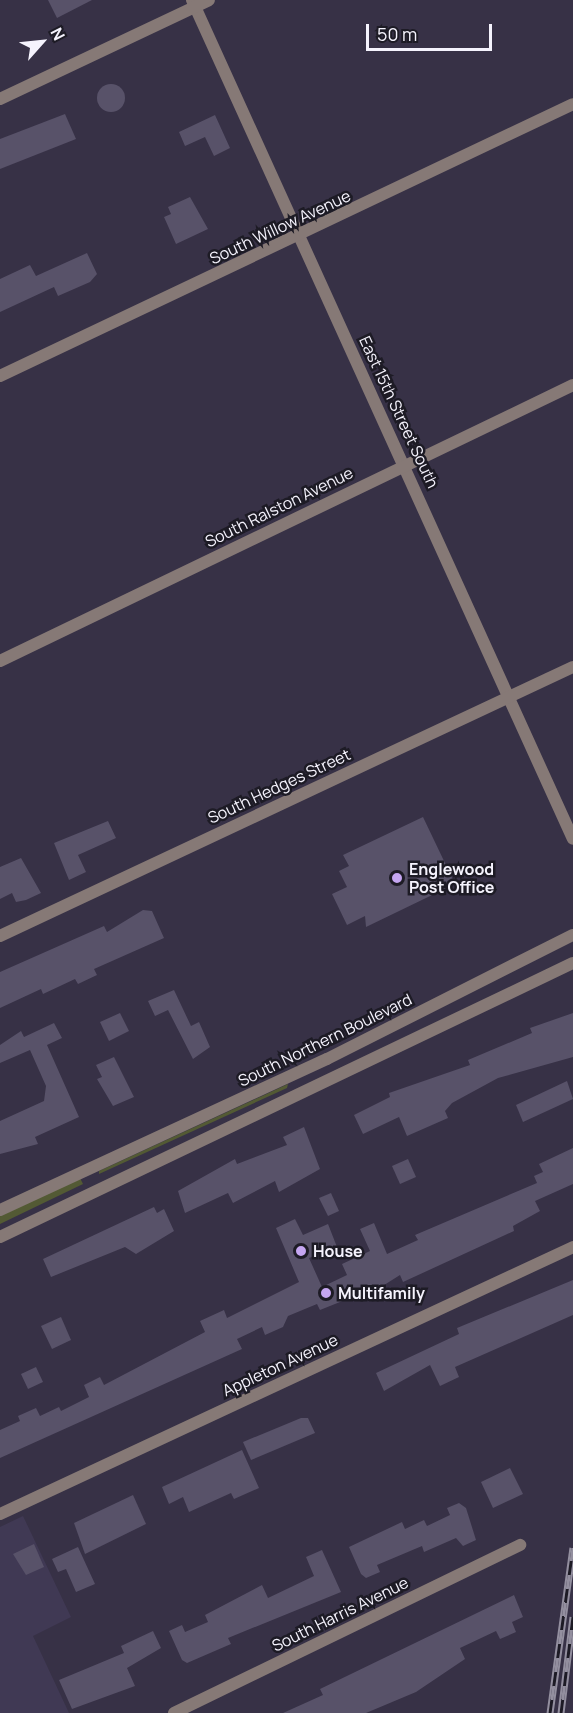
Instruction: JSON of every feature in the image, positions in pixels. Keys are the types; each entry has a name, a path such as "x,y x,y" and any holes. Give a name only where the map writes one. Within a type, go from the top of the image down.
{"street":[{"path":"0,99 193,3 209,0"},
{"name":"East 15th Street South","path":"193,3 299,237 512,694 573,839"},
{"name":"South Willow Avenue","path":"0,376 299,237 573,104"},
{"name":"South Ralston Avenue","path":"0,661 573,385"},
{"name":"South Hedges Street","path":"0,936 573,667"},
{"name":"South Northern Boulevard","path":"0,1210 327,1059 573,935"},
{"path":"0,1237 573,963"},
{"path":"89,1169 99,1190"},
{"name":"Appleton Avenue","path":"0,1514 573,1247"},
{"name":"South Harris Avenue","path":"174,1713 520,1545"}],"shaded area":[{"path":"23,1516 71,1617 33,1636 69,1713 0,1713 0,1527"}],"green space":[{"path":"288,1084 287,1088 99,1174 99,1171"},
{"path":"80,1178 83,1184 0,1224 0,1216"}],"building":[{"path":"48,0 92,0 57,18"},
{"path":"111,84 121,88 125,98 121,108 111,112 101,108 97,98 101,88"},
{"path":"65,114 76,139 0,169 0,139"},
{"path":"215,115 230,148 214,156 205,137 185,146 179,132"},
{"path":"190,197 208,229 176,244 164,217 171,214 168,207"},
{"path":"87,253 97,274 90,282 58,296 54,287 0,312 0,279 30,265 36,276"},
{"name":"Englewood Post Office","path":"423,817 455,884 366,927 365,916 347,925 332,894 347,887 339,871 349,866 343,855"},
{"path":"108,821 116,838 78,855 86,872 69,880 54,843"},
{"path":"21,858 41,893 16,902 12,893 0,899 0,867"},
{"path":"143,910 152,911 164,938 94,969 97,975 78,984 75,979 43,994 41,989 0,1008 0,972 104,926 107,932"},
{"path":"174,990 191,1026 199,1022 210,1047 193,1059 168,1010 155,1016 148,1001"},
{"path":"120,1013 129,1031 109,1041 100,1022"},
{"path":"573,1013 573,1057 498,1078 452,1103 445,1111 448,1118 407,1136 399,1117 363,1134 354,1115 390,1097 389,1093 470,1065 468,1060 532,1033 530,1028"},
{"path":"54,1023 62,1038 47,1045 79,1117 35,1137 38,1144 0,1154 0,1121 44,1101 46,1086 30,1050 0,1063 0,1045 21,1031 24,1037"},
{"path":"114,1057 134,1097 113,1106 97,1079 102,1077 96,1065"},
{"path":"567,1081 573,1099 523,1122 516,1105"},
{"path":"304,1127 320,1169 279,1192 275,1181 233,1203 228,1193 185,1213 178,1191 235,1159 237,1164 287,1145 283,1137"},
{"path":"573,1148 573,1184 535,1201 540,1211 513,1226 514,1231 403,1282 400,1275 362,1299 360,1294 320,1310 317,1304 288,1316 283,1327 265,1335 262,1327 237,1339 242,1349 0,1458 0,1430 20,1421 18,1416 36,1408 40,1416 59,1407 61,1411 89,1397 84,1385 100,1377 104,1385 205,1332 200,1321 224,1310 227,1318 299,1282 276,1228 295,1219 303,1235 328,1224 337,1247 309,1258 322,1287 347,1275 342,1264 370,1251 360,1229 374,1223 387,1254 418,1240 415,1235 537,1183 534,1176 543,1172 539,1164"},
{"path":"408,1159 416,1177 400,1184 392,1166"},
{"path":"331,1193 339,1211 328,1216 319,1198"},
{"path":"154,1207 157,1213 164,1209 174,1231 136,1254 125,1247 51,1277 43,1259"},
{"path":"573,1280 573,1315 455,1367 459,1377 440,1386 430,1365 384,1391 376,1373 459,1334 457,1328"},
{"path":"61,1317 71,1340 52,1349 41,1326"},
{"path":"36,1367 43,1382 28,1389 21,1374"},
{"path":"301,1418 308,1418 315,1433 251,1460 243,1442"},
{"path":"242,1450 259,1488 234,1499 231,1493 189,1512 183,1497 169,1504 162,1487"},
{"path":"510,1468 523,1494 493,1508 481,1482"},
{"path":"133,1495 146,1524 85,1554 74,1523"},
{"path":"459,1503 466,1508 476,1540 463,1546 456,1538 424,1552 422,1546 377,1565 380,1572 366,1578 361,1574 349,1547 402,1522 405,1529 424,1520 427,1526 450,1515 447,1508"},
{"path":"34,1544 44,1567 26,1575 13,1554"},
{"path":"78,1547 95,1584 76,1592 66,1569 58,1572 52,1559"},
{"path":"322,1550 341,1592 228,1638 231,1644 187,1663 182,1660 169,1631 182,1625 185,1632 208,1622 205,1615 262,1585 268,1598 314,1576 306,1557"},
{"path":"514,1595 523,1617 512,1622 516,1632 500,1639 496,1631 460,1648 465,1659 416,1692 366,1713 283,1713 323,1695 320,1689"},
{"path":"153,1631 161,1648 127,1668 135,1686 72,1709 59,1680 124,1653 121,1646"}],"railway":[{"path":"550,1713 573,1548"},
{"path":"561,1713 573,1617"}],"place":[{"name":"Englewood Post Office","path":"397,878"},
{"name":"House","path":"301,1251"},
{"name":"Multifamily","path":"326,1293"}]}
